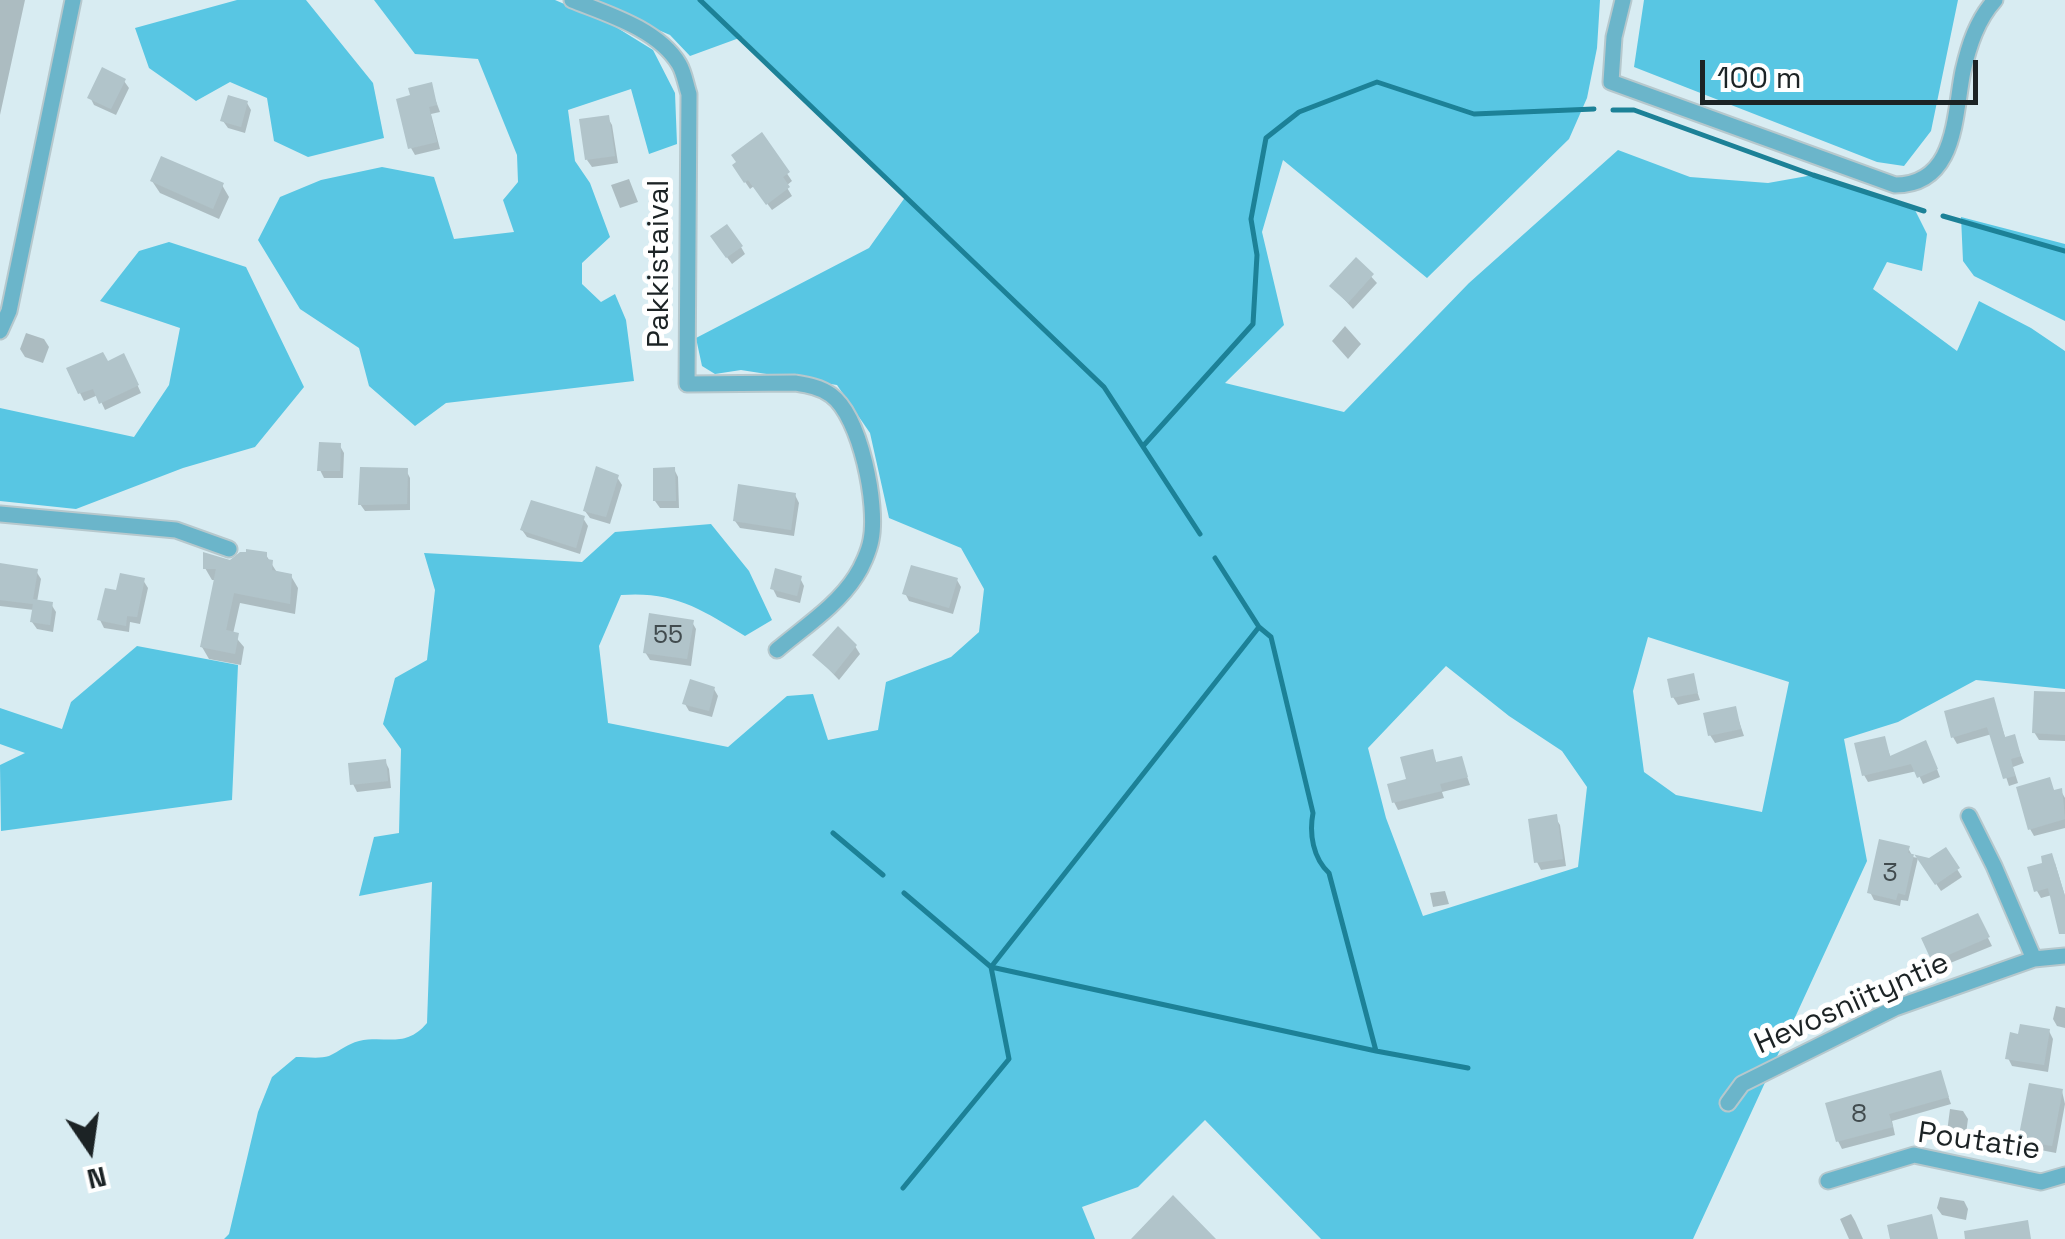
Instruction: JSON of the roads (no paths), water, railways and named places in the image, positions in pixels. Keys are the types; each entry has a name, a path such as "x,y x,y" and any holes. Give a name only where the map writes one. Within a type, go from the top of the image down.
{"street":[{"path":"0,331 9,311 73,0"},
{"name":"Pakkistaival","path":"572,0 659,42 680,65 685,80 689,94 687,384 812,386 839,403 855,432 872,502 871,540 858,574 837,600 777,650"},
{"path":"1622,0 1614,37 1611,82 1895,185 1907,185 1932,174 1943,161 1951,141 1974,33 1996,0"},
{"path":"0,514 176,530 229,549"},
{"path":"1969,816 2034,959"},
{"name":"Hevosniityntie","path":"1728,1103 1742,1084 1895,1008 2034,959 2065,956"},
{"name":"Poutatie","path":"1828,1181 1914,1155 2041,1182 2065,1176"}],"waterway":[{"path":"700,0 1104,387 1200,534"},
{"path":"1144,445 1253,324 1257,255 1251,219 1266,138 1299,112 1377,82 1474,114 1594,109"},
{"path":"1613,110 1634,110 1924,211"},
{"path":"1943,216 2065,251"},
{"path":"1215,558 1259,627 1271,637 1313,813 1314,845 1329,873 1376,1051"},
{"path":"903,1188 1009,1059 991,967 1259,627"},
{"path":"833,833 883,875"},
{"path":"904,893 991,967 1468,1068"}]}
